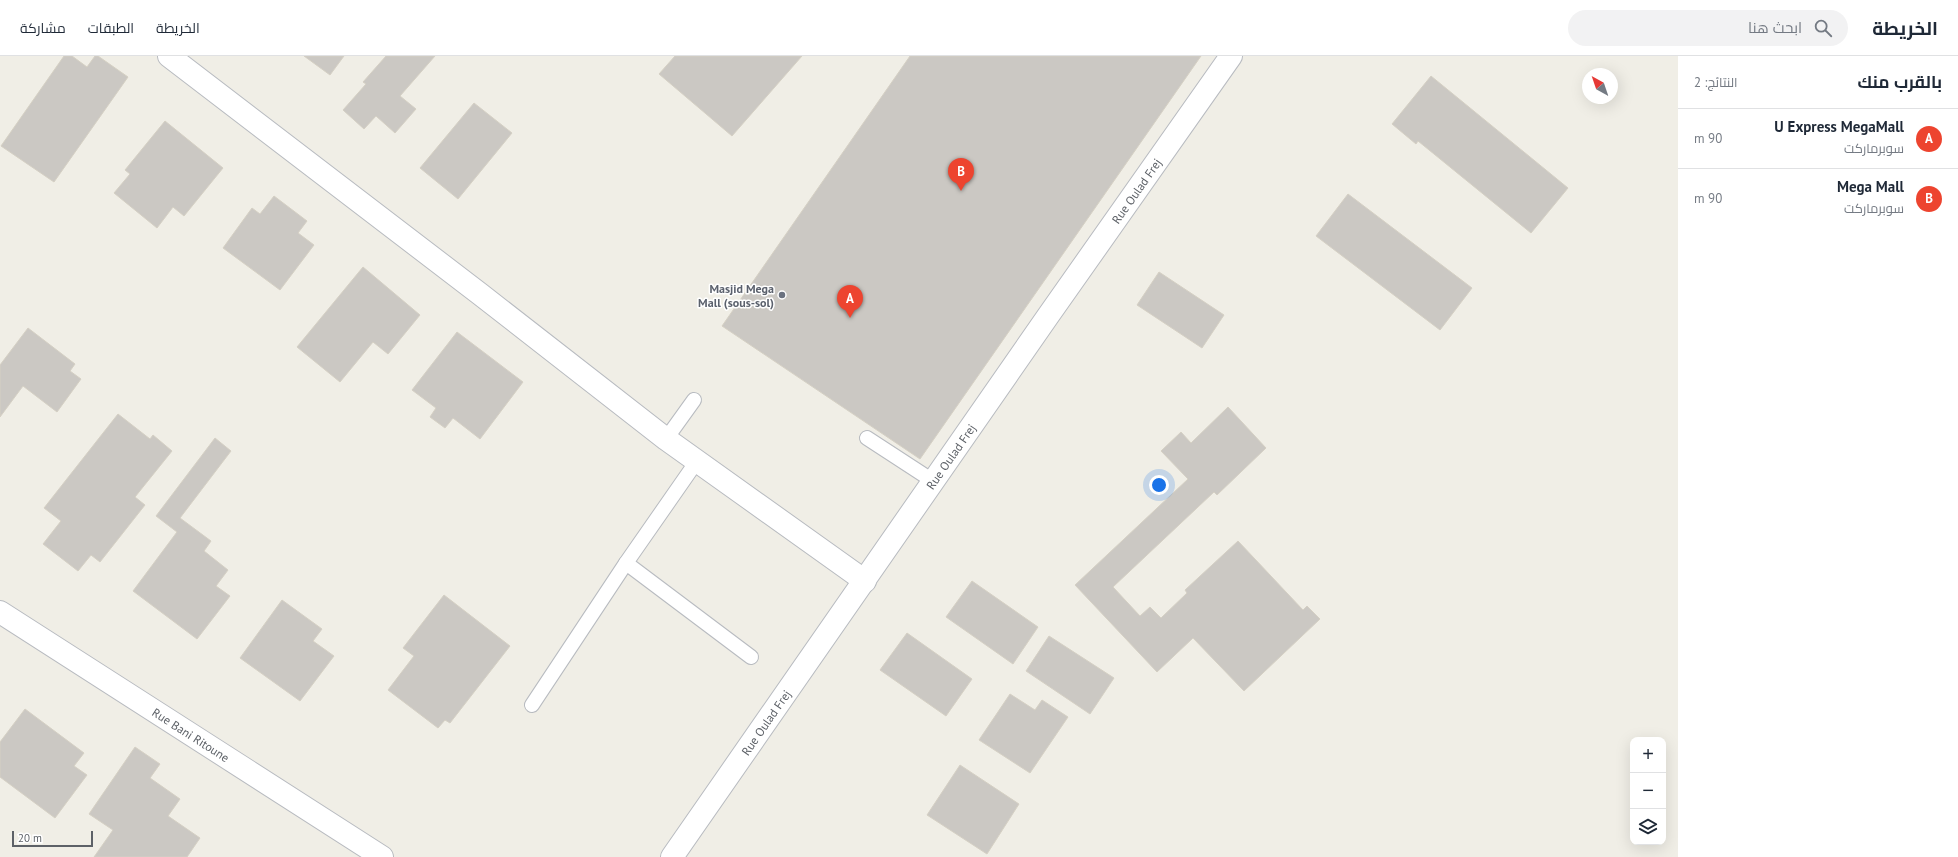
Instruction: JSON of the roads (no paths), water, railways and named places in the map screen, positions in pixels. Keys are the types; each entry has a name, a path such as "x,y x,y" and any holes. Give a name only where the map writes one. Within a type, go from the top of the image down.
{"street":[{"path":"169,56 480,294 666,439 865,581"},
{"name":"Rue Oulad Frej","path":"672,857 1231,56"},
{"name":"Rue Bani Ritoune","path":"0,612 382,857"}],"lane":[{"path":"666,439 694,400"},
{"path":"867,438 934,481"},
{"path":"532,705 626,563 698,462"},
{"path":"626,563 751,657"}],"place":[{"name":"Mega Mall","path":"961,191"},
{"name":"Masjid Mega Mall (sous-sol)","path":"782,295"},
{"name":"U Express MegaMall","path":"850,318"}]}
